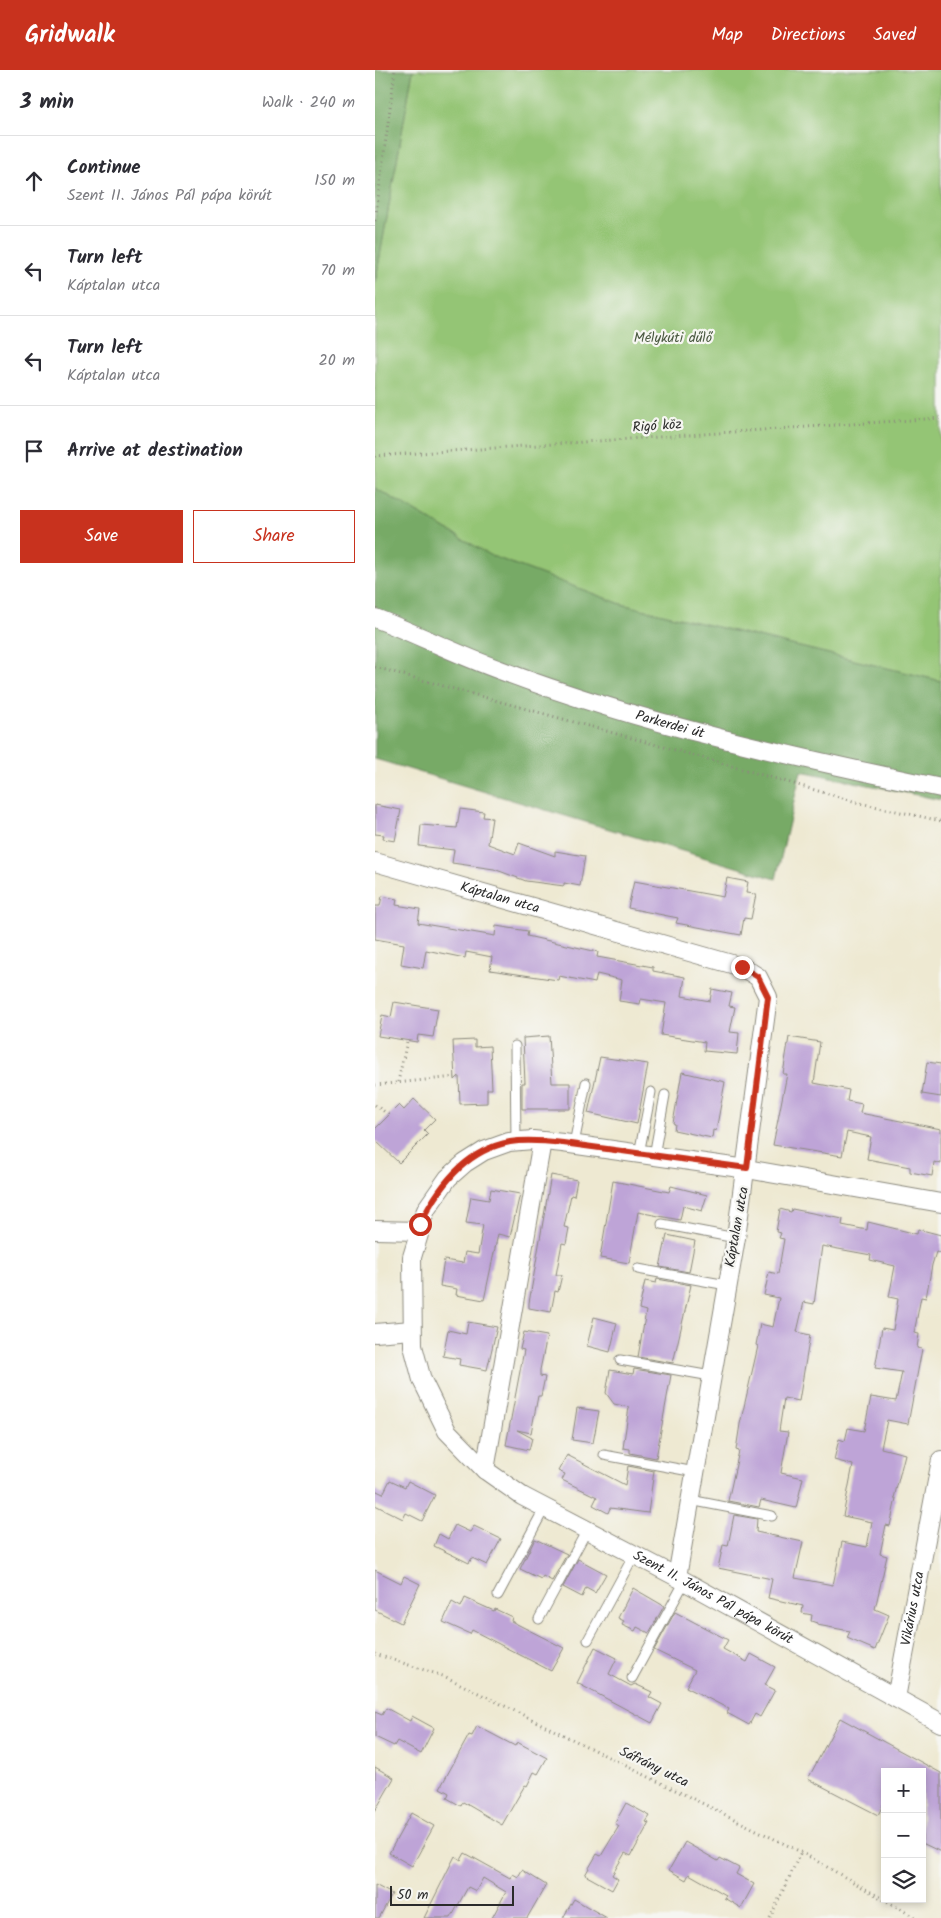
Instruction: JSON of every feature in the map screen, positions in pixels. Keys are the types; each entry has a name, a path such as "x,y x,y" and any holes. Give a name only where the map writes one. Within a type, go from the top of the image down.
{"street":[{"name":"Parkerdei út","path":"375,618 409,630 500,670 614,708 822,764 941,788"},
{"name":"Káptalan utca","path":"375,862 742,967 758,977 768,997 747,1168 690,1500 681,1579"},
{"name":"Szent II. János Pál pápa körút","path":"941,1203 747,1168 574,1144 542,1141 516,1142 484,1151 465,1163 448,1178 427,1208 420,1224 420,1231 412,1257 413,1346 421,1380 447,1431 485,1470 523,1496 681,1579 941,1723"},
{"path":"485,1470 542,1141"},
{"path":"375,1230 420,1231"},
{"path":"375,1333 412,1330"},
{"name":"Vikárius utca","path":"896,1698 941,1460"}],"lane":[{"path":"515,1046 516,1142"},
{"path":"574,1144 586,1082"},
{"path":"647,1155 651,1092"},
{"path":"647,1155 665,1095"},
{"path":"662,1224 736,1238"},
{"path":"637,1269 727,1285"},
{"path":"619,1360 711,1376"},
{"path":"604,1455 695,1472"},
{"path":"690,1500 772,1516"},
{"path":"498,1595 545,1507"},
{"path":"539,1619 587,1530"},
{"path":"588,1640 634,1555"},
{"path":"632,1678 681,1579"}],"path":[{"path":"375,221 395,70"},
{"name":"Rigó köz","path":"375,456 941,418"},
{"path":"375,667 860,803 941,821"},
{"path":"397,1082 407,1041"},
{"path":"375,1085 455,1077"},
{"path":"375,1105 389,1115"},
{"name":"Sáfrány utca","path":"375,1654 447,1677 801,1852 916,1918"},
{"path":"770,1918 801,1852"}],"green space":[{"path":"375,70 413,70 375,284"},
{"name":"Mélykúti dűlő","path":"413,70 941,70 941,681 621,604 492,556 375,488 375,284"},
{"path":"375,488 492,556 621,604 941,681 941,800 801,771 776,879 375,759"}],"building":[{"path":"375,805 401,810 395,841 383,839 384,835 375,834"},
{"path":"460,809 484,812 483,817 492,818 488,844 515,854 519,843 555,856 555,851 585,856 580,886 564,883 564,886 526,881 494,869 452,863 454,850 419,846 421,825 457,828"},
{"path":"727,878 748,882 746,893 756,894 751,919 744,918 741,935 676,923 678,918 628,908 634,881 723,897"},
{"path":"382,896 397,899 396,905 420,909 418,923 495,936 496,926 528,931 527,936 598,952 597,957 653,967 653,971 685,977 682,996 710,1001 712,989 732,993 729,1006 735,1007 730,1032 739,1033 737,1054 704,1051 705,1042 661,1035 666,1003 641,999 640,1004 619,1001 622,980 597,974 595,983 559,976 558,980 490,970 492,957 466,952 465,958 426,950 423,968 401,964 404,944 375,939 375,906 380,906"},
{"path":"394,1002 438,1009 433,1037 418,1035 417,1042 378,1036 382,1015 391,1017"},
{"path":"549,1036 552,1083 570,1083 570,1109 522,1109 522,1083 525,1083 523,1038"},
{"path":"789,1037 820,1042 814,1083 849,1090 847,1101 862,1104 860,1113 941,1129 941,1164 934,1162 932,1176 910,1172 910,1167 867,1159 871,1137 847,1132 842,1156 773,1145 787,1074 783,1074"},
{"path":"475,1040 475,1047 490,1046 492,1089 487,1089 487,1103 460,1104 459,1076 455,1080 453,1041"},
{"path":"600,1057 648,1064 637,1124 588,1113"},
{"path":"927,1062 941,1064 941,1097 922,1094"},
{"path":"682,1072 725,1082 716,1131 713,1130 712,1138 674,1130 675,1124 673,1123"},
{"path":"414,1099 435,1119 424,1130 428,1134 399,1163 375,1140 375,1129 399,1105 404,1110"},
{"path":"551,1175 577,1180 574,1196 571,1195 564,1227 569,1228 566,1244 562,1243 556,1275 562,1275 558,1292 555,1291 551,1312 529,1308 529,1303"},
{"path":"613,1181 669,1192 671,1186 707,1195 702,1211 683,1206 680,1220 638,1212 629,1263 600,1258"},
{"path":"491,1189 520,1194 510,1237 498,1234 484,1300 456,1295 457,1289 440,1286 444,1260 463,1263 465,1252 478,1254 483,1225 466,1223 471,1197 489,1200"},
{"path":"780,1209 791,1212 792,1209 843,1219 842,1225 867,1230 868,1222 917,1234 918,1229 941,1235 941,1253 936,1252 926,1298 921,1297 914,1333 919,1334 917,1348 922,1349 908,1424 887,1420 881,1448 905,1454 894,1498 896,1498 890,1526 886,1525 880,1554 887,1556 875,1609 889,1615 875,1650 847,1638 850,1631 817,1625 817,1623 811,1621 812,1615 802,1613 803,1606 768,1598 772,1579 718,1568 723,1545 728,1546 734,1515 757,1519 756,1532 803,1542 795,1578 833,1585 842,1542 867,1547 872,1522 843,1516 853,1465 834,1460 839,1439 845,1441 848,1428 864,1431 871,1397 896,1401 902,1372 875,1368 882,1328 893,1330 898,1299 889,1297 895,1266 870,1260 871,1255 822,1246 814,1304 804,1302 797,1332 810,1335 799,1401 784,1398 779,1431 788,1432 781,1473 803,1478 796,1508 761,1500 759,1507 728,1501 739,1451 736,1450 740,1424 758,1346 756,1345 760,1324 773,1327 779,1298 764,1295 769,1272 778,1274 784,1239 779,1238 781,1233 776,1232"},
{"path":"667,1235 695,1241 689,1272 660,1267"},
{"path":"657,1279 691,1285 673,1363 638,1357 646,1311 639,1309 645,1281 656,1283"},
{"path":"594,1317 617,1323 610,1352 587,1346"},
{"path":"468,1322 497,1327 487,1370 459,1365 460,1359 443,1356 448,1330 466,1334"},
{"path":"524,1332 547,1336 540,1370 540,1376 545,1377 541,1396 538,1396 531,1433 517,1430 532,1438 529,1450 506,1445 524,1350 520,1349"},
{"path":"634,1369 671,1375 656,1458 630,1453 630,1449 623,1448 629,1407 614,1404 606,1393 610,1370 633,1374"},
{"path":"577,1408 599,1411 593,1443 572,1440"},
{"path":"567,1455 625,1485 628,1466 654,1471 648,1513 610,1508 608,1513 593,1505 597,1497 562,1480 565,1474 558,1471"},
{"path":"390,1480 405,1487 408,1481 435,1495 422,1521 406,1513 403,1519 375,1505 375,1490 383,1494"},
{"path":"455,1525 470,1532 474,1526 501,1539 487,1565 472,1558 469,1563 434,1546 439,1534 448,1539"},
{"path":"535,1539 567,1554 552,1581 543,1576 541,1579 520,1569"},
{"path":"578,1559 606,1574 595,1593 586,1588 582,1597 563,1587"},
{"path":"375,1570 401,1583 404,1576 420,1584 401,1623 375,1610"},
{"path":"633,1588 664,1606 649,1633 637,1627 635,1631 622,1625 624,1621 618,1618"},
{"path":"465,1598 512,1617 511,1621 564,1648 551,1671 472,1630 470,1634 443,1622 452,1602 461,1607"},
{"path":"675,1612 728,1640 723,1649 747,1662 751,1654 775,1667 765,1685 775,1690 760,1717 755,1714 749,1725 727,1713 729,1709 686,1687 695,1670 654,1650"},
{"path":"595,1647 617,1658 609,1674 631,1686 635,1684 652,1692 649,1697 662,1704 652,1723 577,1683"},
{"path":"386,1708 410,1721 412,1716 434,1728 421,1754 397,1741 394,1746 375,1737 375,1712 382,1715"},
{"path":"840,1718 941,1773 941,1852 926,1845 926,1768 881,1768 881,1809 878,1815 808,1779"},
{"path":"477,1726 515,1746 517,1742 547,1758 538,1774 534,1772 527,1786 525,1785 502,1825 463,1802 461,1806 447,1798 449,1793 440,1788 469,1735 472,1736"},
{"path":"375,1767 394,1778 375,1811"},
{"path":"626,1803 650,1816 646,1822 649,1823 631,1856 625,1853 612,1875 618,1879 612,1890 585,1875 597,1854 601,1856 619,1826 615,1823"},
{"path":"411,1813 434,1826 412,1866 389,1853"},
{"path":"685,1842 718,1861 720,1858 739,1868 736,1874 754,1884 741,1908 724,1898 726,1895 689,1874 686,1880 669,1870"},
{"path":"465,1853 510,1878 513,1874 518,1877 522,1870 546,1885 527,1918 492,1918 506,1892 483,1878 476,1891 468,1887 451,1918 424,1918 455,1856 461,1860"},
{"path":"375,1885 392,1894 379,1918 375,1918"},
{"path":"574,1899 607,1918 563,1918"}],"route":[{"path":"420,1224 427,1208 448,1178 465,1163 484,1151 509,1142 533,1140 563,1143 747,1168 768,997 758,977 742,967"}]}
